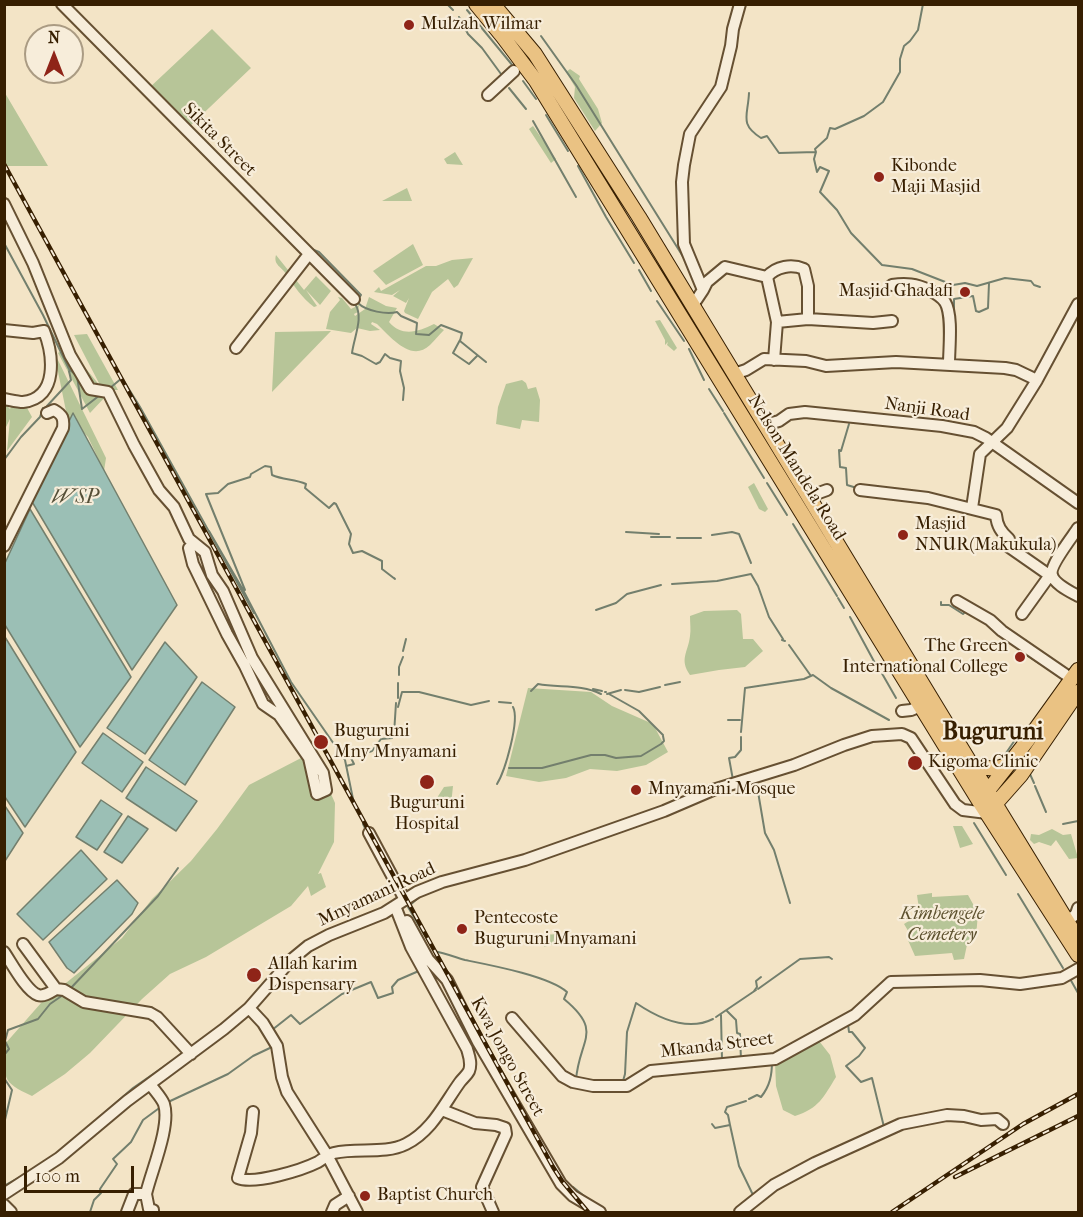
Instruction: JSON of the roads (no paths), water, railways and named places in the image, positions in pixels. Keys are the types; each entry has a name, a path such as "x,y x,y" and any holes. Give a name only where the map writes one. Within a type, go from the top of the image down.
{"main road":[{"name":"Nelson Mandela Road","path":"476,4 536,81 980,801"},
{"name":"Nelson Mandela Road","path":"493,4 541,64 693,305 970,763 980,801"},
{"path":"1076,674 1012,762 980,801 992,809 1078,939"},
{"path":"992,809 1021,775 1078,692"},
{"path":"970,763 985,769 1012,762"},
{"path":"992,809 1078,955"}],"street":[{"name":"Sikita Street","path":"62,4 354,299"},
{"path":"693,305 699,287 684,244 682,182 684,165 690,134 722,87 740,4"},
{"path":"488,95 514,71"},
{"path":"4,204 33,263 69,355 90,389 106,391 111,398 189,548 193,564 263,704 279,715 309,758 317,794 326,790 323,773 252,658 222,591 198,554 189,548"},
{"path":"236,348 309,254"},
{"path":"699,287 725,267 767,277"},
{"path":"767,277 771,272 782,267 804,269 808,286 808,319"},
{"path":"767,277 777,322 774,360"},
{"path":"892,285 907,283 921,286 938,294 945,302 948,314 949,364"},
{"path":"972,508 981,452 1007,428 1037,380 1078,304"},
{"path":"777,322 808,319 873,323 892,321"},
{"path":"4,330 33,333 44,331 52,362 48,383 44,390 33,399 22,402 4,399"},
{"path":"720,380 731,368 746,370 764,359 826,366 896,362 1005,368 1016,370 1037,380"},
{"path":"44,390 43,401 47,412"},
{"path":"4,546 63,428 64,420 61,414 54,410 47,412 35,405 33,399"},
{"name":"Nanji Road","path":"765,425 779,421 789,414 805,412 961,429 980,435 993,443 1078,503"},
{"path":"159,490 174,507 189,539 205,552 212,575"},
{"path":"816,494 827,490"},
{"path":"860,490 928,498 996,515 997,524 1009,539 1009,547 1075,594"},
{"path":"1022,614 1051,576 1054,565 1078,528"},
{"path":"957,601 990,620 1002,631 1076,674"},
{"path":"902,711 921,705"},
{"name":"Mnyamani Road","path":"4,1194 59,1158 90,1131 249,1008 291,960 308,946 329,935 369,920 425,888 525,860 664,811 713,790 790,766 873,736 903,734 911,738 950,798 963,810 980,801"},
{"path":"980,801 992,809"},
{"path":"369,832 400,904"},
{"name":"Kwa Jongo Street","path":"253,1112 251,1133 238,1178 251,1180 309,1166 320,1162 327,1155 355,1150 381,1150 406,1144 429,1126 442,1110 468,1073 470,1057 411,947 400,904"},
{"name":"Kwa Jongo Street","path":"400,904 428,959 447,980 478,1042 561,1184 573,1196 600,1212"},
{"path":"1068,921 1076,914 1078,908"},
{"path":"23,944 56,989"},
{"path":"4,952 35,994 43,995 56,989 64,990 84,1002 150,1013 157,1017 191,1054"},
{"name":"Mkanda Street","path":"512,1018 562,1076 573,1082 592,1086 627,1086 651,1071 775,1059 855,1015 891,982 980,980 1020,984 1062,978 1078,969"},
{"path":"249,1008 263,1023 278,1046 282,1077 287,1092 327,1155 357,1212"},
{"path":"150,1084 164,1104 165,1124 146,1194 149,1209 153,1212"},
{"path":"442,1110 475,1123 505,1128 507,1134 482,1187 493,1212"},
{"path":"740,1212 774,1185 809,1166 901,1124 947,1115 981,1120 997,1119 1004,1124"},
{"path":"127,1212 134,1194 146,1194"},
{"path":"332,1212 335,1205 349,1196"},
{"path":"4,1205 11,1212"}],"water":[{"name":"WSP","path":"73,413 177,605 132,670 31,500"},
{"name":"WSP","path":"30,509 131,677 80,747 5,625 5,563"},
{"path":"5,637 76,752 25,827 5,797"},
{"path":"165,642 197,677 145,754 107,728"},
{"path":"202,682 235,707 185,785 149,760"},
{"path":"103,733 143,762 122,792 82,763"},
{"path":"146,767 197,801 176,831 126,798"},
{"path":"101,800 122,814 97,850 76,837"},
{"path":"5,806 23,833 4,861"},
{"path":"128,816 148,829 122,863 104,852"},
{"path":"81,850 107,879 43,940 17,914"},
{"path":"117,880 138,903 132,914 74,973 67,968 49,942"}],"waterway":[{"path":"447,4 453,10"},
{"path":"749,93 746,119 754,133 761,138 767,136 779,153 816,152 815,149 827,138 830,128 835,129 864,116 883,102 900,72 900,59 904,46 918,30 923,4"},
{"path":"467,10 513,66"},
{"path":"459,17 468,34 482,48 501,74"},
{"path":"541,36 576,85 687,263"},
{"path":"523,81 536,99"},
{"path":"509,88 526,109"},
{"path":"546,115 568,151"},
{"path":"533,121 576,197"},
{"path":"816,152 814,159 817,172 820,167 829,171 820,192 837,210 851,233 882,265 912,269 953,285 965,283 977,286 1005,278 1031,281 1040,287"},
{"path":"578,166 634,263"},
{"path":"4,243 69,369 77,376 82,409 100,395"},
{"path":"309,248 319,252 361,295 355,304 359,321 352,353 376,364 385,354 401,361 403,400"},
{"path":"639,270 651,291"},
{"path":"954,313 954,299 973,296 976,311 988,308 989,283"},
{"path":"360,300 358,303 366,308 382,313 397,312 417,323 416,334 429,335 441,325 462,333 460,341 486,362"},
{"path":"657,301 684,341"},
{"path":"460,340 453,353 469,364 477,356"},
{"path":"689,349 704,380"},
{"path":"45,376 46,364"},
{"path":"47,406 71,380 69,371"},
{"path":"110,388 122,378 140,407 254,613 209,531 242,588 291,682 345,760 353,799 360,816"},
{"path":"709,389 723,411"},
{"path":"4,460 40,417 43,408"},
{"path":"724,413 764,478"},
{"path":"849,424 841,451 839,450 840,467 846,468 847,485 857,488"},
{"path":"245,590 206,494 218,493 228,484 250,477 251,474 265,466 271,467 272,475 306,484 305,488 329,508 334,503 336,504 351,534 349,544 353,553 362,551 382,561 382,569 394,578"},
{"path":"767,483 787,515"},
{"path":"793,524 837,596"},
{"path":"626,532 659,534"},
{"path":"712,535 732,532 739,534 751,563"},
{"path":"651,537 670,537"},
{"path":"677,538 701,538"},
{"path":"672,584 717,581 751,574 758,586 769,617 782,640 785,641"},
{"path":"596,610 616,603 627,594 661,585"},
{"path":"838,598 844,608"},
{"path":"941,602 941,605 949,605 963,614 969,613"},
{"path":"850,617 876,665"},
{"path":"403,651 406,639"},
{"path":"789,645 811,676"},
{"path":"1028,653 1028,656 1040,664"},
{"path":"399,675 403,657"},
{"path":"880,670 896,698"},
{"path":"741,732 745,688 804,679 813,675 831,688 889,720"},
{"path":"665,685 680,682"},
{"path":"398,683 398,698"},
{"path":"531,691 538,684 578,687 601,694"},
{"path":"625,690 639,692 660,687"},
{"path":"593,689 602,691"},
{"path":"607,694 621,690"},
{"path":"398,707 402,692 419,692 471,705 489,701"},
{"path":"609,694 639,711 663,735"},
{"path":"499,702 511,703"},
{"path":"346,766 354,764 351,758 372,751 381,739 392,738 396,703"},
{"path":"497,784 513,734 515,723 513,707"},
{"path":"728,720 740,720"},
{"path":"1008,757 1006,753 1024,727"},
{"path":"509,768 542,768 591,755 616,758 641,756 661,744 664,741 663,736"},
{"path":"733,780 729,758 735,757 741,750 741,737"},
{"path":"1029,772 1034,783"},
{"path":"756,780 765,833 774,850 790,903"},
{"path":"1035,786 1046,812"},
{"path":"1063,824 1078,821"},
{"path":"974,823 1006,875"},
{"path":"363,824 366,830"},
{"path":"69,990 158,896 178,868"},
{"path":"1018,894 1063,968"},
{"path":"419,897 408,907 434,951 533,976 567,992 564,999 576,1010 586,1028 576,1080"},
{"path":"758,989 800,959 829,957 832,959"},
{"path":"272,1030 291,1015 300,1024 342,994 371,982 378,998 393,993 392,987 398,980 421,970"},
{"path":"754,991 757,987 756,981 761,977"},
{"path":"1069,977 1078,993"},
{"path":"716,1017 756,990"},
{"path":"4,1055 9,1049 5,1041 8,1030 38,1019 50,1004 63,995"},
{"path":"623,1081 627,1032 636,1003 654,1014 683,1024 703,1023 713,1019"},
{"path":"727,1011 736,1020 737,1033 740,1034 741,1060"},
{"path":"721,1015 722,1060"},
{"path":"848,1024 849,1032 852,1032 865,1048 846,1066 861,1082 872,1078 884,1127"},
{"path":"166,1103 228,1074 253,1056 272,1047"},
{"path":"87,1128 133,1088 172,1061"},
{"path":"749,1099 757,1095 761,1097 767,1089 772,1061"},
{"path":"4,1078 12,1090 4,1124"},
{"path":"712,1124 715,1128 730,1125 725,1112 727,1107 746,1101"},
{"path":"90,1212 94,1200 101,1193 100,1189 117,1164 113,1159 131,1142 143,1120 162,1106"},
{"path":"730,1125 739,1166 754,1197"},
{"path":"4,1186 26,1174"},
{"path":"573,1187 589,1200"}],"railway":[{"path":"4,164 553,1167 588,1212"},
{"path":"892,1212 1023,1124 1078,1094"},
{"path":"955,1177 1078,1116"}],"place":[{"name":"Mulzah Wilmar","path":"409,25"},
{"name":"Kibonde Maji Masjid","path":"879,177"},
{"name":"Masjid Ghadafi","path":"965,292"},
{"name":"Masjid NNUR(Makukula)","path":"903,535"},
{"name":"The Green International College","path":"1020,657"},
{"name":"Buguruni Mny Mnyamani","path":"321,742"},
{"name":"Kigoma Clinic","path":"915,763"},
{"name":"Buguruni Hospital","path":"427,782"},
{"name":"Mnyamani Mosque","path":"636,790"},
{"name":"Pentecoste Buguruni Mnyamani","path":"462,929"},
{"name":"Allah karim Dispensary","path":"254,975"},
{"name":"Baptist Church","path":"365,1196"}],"district":[{"name":"Buguruni","path":"993,733"}],"park label":[{"name":"Kimbengele Cemetery","path":"942,925"}]}
